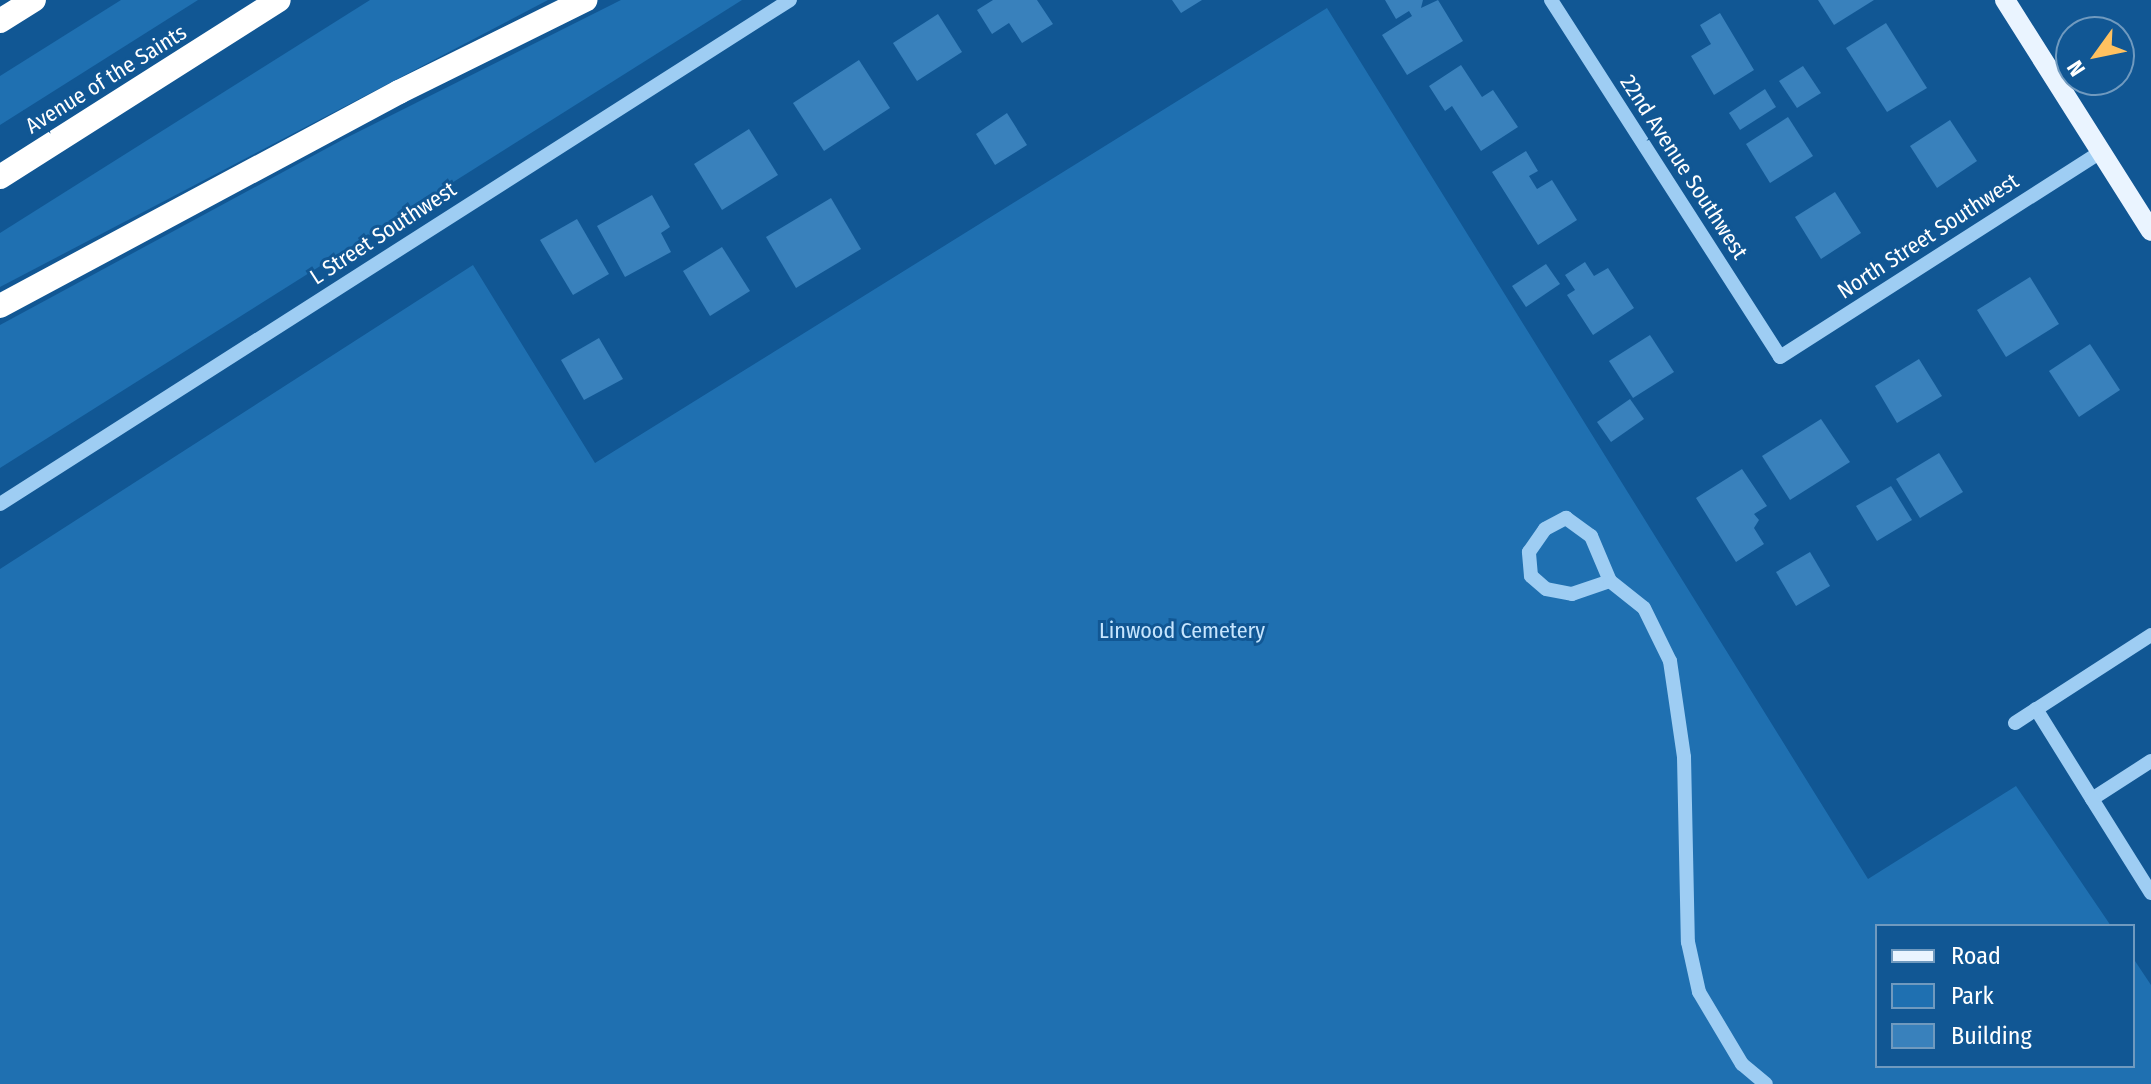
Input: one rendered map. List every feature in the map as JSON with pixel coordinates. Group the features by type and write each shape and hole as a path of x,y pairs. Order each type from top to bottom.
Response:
{"highway":[{"path":"0,21 34,0"},
{"name":"Avenue of the Saints","path":"0,177 279,0"},
{"path":"0,306 399,92 585,0"}],"main road":[{"path":"2005,0 2151,231"}],"street":[{"name":"L Street Southwest","path":"0,504 790,0"},
{"name":"22nd Avenue Southwest","path":"1551,0 1780,357"},
{"name":"North Street Southwest","path":"1780,357 2101,152"},
{"path":"1610,581 1572,594 1546,589 1531,576 1529,552 1545,529 1566,518 1591,536 1610,581 1644,608 1670,661 1684,757 1688,942 1699,992 1742,1064 1766,1084"},
{"path":"2015,723 2151,635"},
{"path":"2036,709 2151,893"},
{"path":"2092,799 2151,761"}],"green space":[{"path":"121,0 198,0 0,125 0,76"},
{"path":"370,0 548,0 0,287 0,233"},
{"path":"621,0 742,0 0,468 0,325 344,139"},
{"name":"Linwood Cemetery","path":"1327,8 1868,879 2016,786 2110,924 1875,924 1875,1068 2135,1068 2135,961 2151,985 2151,1084 0,1084 0,569 473,265 595,463"}],"building":[{"path":"993,0 1037,0 1053,24 1022,43 1009,23 992,34 977,10"},
{"path":"1172,0 1202,0 1181,13"},
{"path":"1385,0 1423,0 1421,8 1438,0 1463,41 1407,75 1382,35 1412,16 1409,11 1396,19"},
{"path":"1818,0 1874,0 1834,25"},
{"path":"1720,13 1754,70 1714,95 1691,56 1711,44 1700,25"},
{"path":"938,14 962,52 917,81 893,43"},
{"path":"1886,23 1927,88 1887,112 1846,48"},
{"path":"859,60 890,108 824,151 793,103"},
{"path":"1461,65 1482,97 1493,90 1518,127 1481,151 1452,106 1445,111 1429,86"},
{"path":"1803,66 1821,93 1797,108 1779,81"},
{"path":"1765,89 1776,107 1740,130 1729,113"},
{"path":"1007,113 1027,145 995,165 976,134"},
{"path":"1788,117 1813,156 1770,183 1746,144"},
{"path":"1950,120 1977,161 1937,188 1910,146"},
{"path":"749,129 778,175 722,210 694,164"},
{"path":"1526,151 1538,171 1529,176 1537,189 1552,180 1577,220 1538,245 1492,172"},
{"path":"1835,192 1861,233 1821,259 1795,217"},
{"path":"652,195 670,227 661,233 671,252 625,277 597,226"},
{"path":"831,198 861,249 796,288 766,237"},
{"path":"577,219 609,274 573,295 540,240"},
{"path":"722,247 750,291 710,316 683,271"},
{"path":"1585,262 1594,276 1608,268 1634,308 1593,335 1567,295 1575,290 1565,275"},
{"path":"1546,264 1560,284 1526,307 1512,286"},
{"path":"2030,277 2059,324 2006,357 1977,310"},
{"path":"1650,335 1674,372 1633,398 1609,361"},
{"path":"599,338 623,379 584,400 561,360"},
{"path":"2090,344 2120,390 2079,417 2049,371"},
{"path":"1919,359 1942,396 1897,423 1875,386"},
{"path":"1630,399 1644,419 1611,442 1597,422"},
{"path":"1821,419 1850,462 1790,500 1762,456"},
{"path":"1939,453 1963,492 1920,518 1896,479"},
{"path":"1742,469 1767,506 1754,514 1759,520 1754,528 1764,544 1736,562 1696,498"},
{"path":"1891,486 1912,520 1877,541 1856,506"},
{"path":"1810,552 1830,586 1796,606 1776,572"}]}
